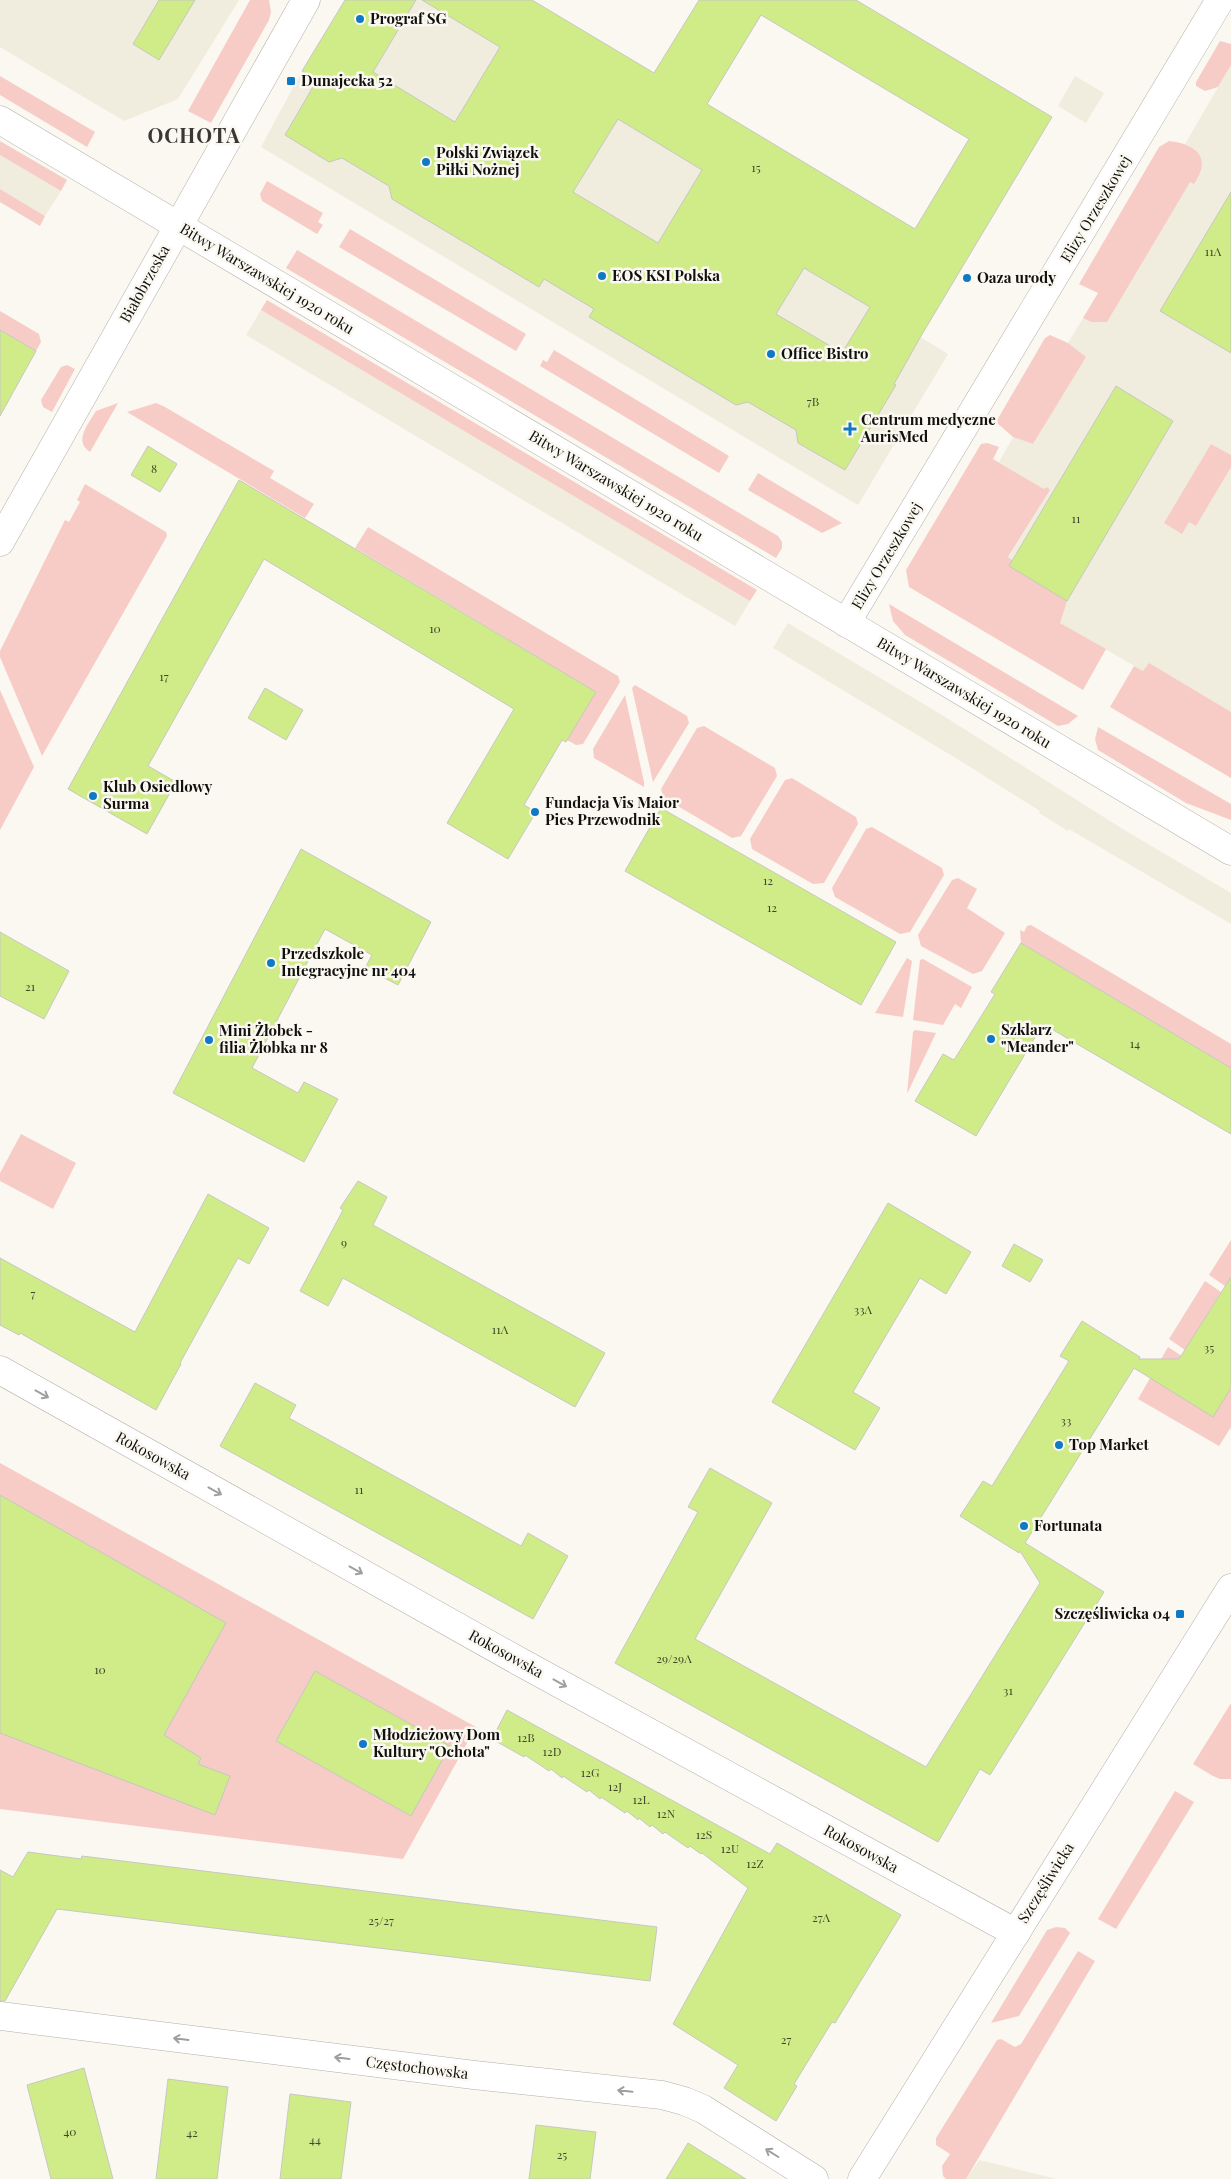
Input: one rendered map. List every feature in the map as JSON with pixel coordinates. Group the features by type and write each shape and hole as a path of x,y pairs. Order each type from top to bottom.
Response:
{"street":[{"name":"Białobrzeska","path":"0,542 306,0"},
{"name":"Elizy Orzeszkowej","path":"846,623 1220,0"},
{"name":"Bitwy Warszawskiej 1920 roku","path":"0,120 1231,852"},
{"name":"Rokosowska","path":"0,1370 522,1663 1016,1933"},
{"name":"Szczęśliwicka","path":"862,2179 1231,1588"},
{"name":"Częstochowska","path":"0,2016 662,2095 703,2109 814,2179"}],"shaded area":[{"path":"0,0 239,0 178,99 124,121 0,47"},
{"path":"250,0 269,0 271,12 269,20 211,123 188,111"},
{"path":"345,0 400,25 416,0 422,0 879,277 864,303 948,354 858,505 261,147 302,71"},
{"path":"1220,41 1231,44 1231,65 1218,87 1205,91 1196,86 1196,82"},
{"path":"1231,65 1231,731 1143,671 1060,623 1008,558 1050,490 1044,489 999,462 1013,437 1033,444 1085,357 1068,343 1083,318 1091,322 1196,150 1185,144"},
{"path":"0,76 95,132 87,147 0,95"},
{"path":"1075,76 1104,93 1086,123 1058,106"},
{"path":"0,141 67,180 61,191 0,155"},
{"path":"1169,141 1187,145 1199,154 1202,167 1199,175 1194,184 1190,182 1107,322 1091,322 1083,318 1098,293 1079,284 1159,147"},
{"path":"0,155 61,191 45,216 0,189"},
{"path":"267,181 323,213 318,222 323,225 317,234 262,201 260,194"},
{"path":"0,189 45,216 40,226 0,202"},
{"path":"350,229 526,334 516,351 339,247"},
{"path":"297,250 778,536 782,542 782,548 776,558 286,268"},
{"path":"267,300 757,590 750,601 261,310"},
{"path":"261,310 750,601 735,626 246,335"},
{"path":"0,311 39,334 41,342 36,351 0,330"},
{"path":"1050,335 1068,343 1086,357 1033,444 1013,437 996,422 1045,338"},
{"path":"554,350 729,456 719,473 540,366 543,360 547,362"},
{"path":"67,365 75,369 52,412 43,407 41,400 61,367"},
{"path":"118,403 90,452 83,443 84,432 87,426 96,411"},
{"path":"156,403 274,471 270,478 314,504 305,518 127,412"},
{"path":"987,443 999,447 993,459 1044,489 1047,487 1050,490 1008,557 1067,601 1060,623 1106,649 1083,690 909,587 906,570 981,444"},
{"path":"1211,444 1231,455 1231,467 1196,526 1189,522 1182,534 1164,523"},
{"path":"758,473 842,523 822,533 748,490"},
{"path":"85,484 166,532 167,536 42,756 0,657 0,651 65,520 69,522 80,502 77,500"},
{"path":"368,527 618,676 620,682 583,744 576,745 567,740 596,692 355,548"},
{"path":"889,604 1078,716 1068,724 1058,726 905,635 893,621"},
{"path":"788,623 942,715 1126,831 1231,893 1231,924 1069,829 1068,831 959,760 773,648"},
{"path":"1149,663 1231,712 1231,778 1110,707 1134,666 1143,671"},
{"path":"635,685 687,716 689,723 653,782 632,688"},
{"path":"0,690 34,767 0,830"},
{"path":"625,695 644,787 594,758 593,749"},
{"path":"704,726 775,768 777,776 741,836 732,838 664,798 661,789 697,728"},
{"path":"1098,727 1231,804 1231,820 1186,803 1098,750 1095,739"},
{"path":"792,778 856,817 858,824 824,883 813,884 752,849 750,839 785,780"},
{"path":"872,827 942,868 944,875 910,932 900,934 835,897 832,888 866,829"},
{"path":"958,878 977,889 967,908 1005,933 982,971 973,974 921,946 918,935 952,880"},
{"path":"1031,925 1231,1044 1231,1068 1021,943 1020,930 1024,932 1027,926"},
{"path":"907,958 912,961 903,1017 875,1013"},
{"path":"923,959 972,987 961,1008 955,1004 943,1025 913,1020 920,960"},
{"path":"915,1030 936,1033 907,1094 913,1032"},
{"path":"21,1134 76,1163 53,1209 0,1181 0,1173"},
{"path":"1231,1240 1231,1278 1225,1286 1209,1275"},
{"path":"1205,1281 1221,1292 1185,1350 1169,1339"},
{"path":"1168,1347 1231,1388 1231,1427 1219,1446 1138,1399"},
{"path":"0,1463 476,1727 403,1859 0,1809"},
{"path":"1231,1703 1231,1779 1220,1779 1193,1764"},
{"path":"1175,1791 1194,1802 1116,1929 1098,1919"},
{"path":"1056,1927 1065,1928 1070,1933 1019,2016 991,2023 1047,1930"},
{"path":"1078,1951 1095,1961 966,2179 946,2179 943,2176 942,2166 950,2154 936,2145 936,2138 997,2040 1001,2039 1015,2047 1021,2044"},
{"path":"979,2160 1057,2179 966,2179"}],"building":[{"path":"159,0 195,0 159,60 133,44"},
{"path":"345,0 416,0 373,72 455,122 500,47 422,0 532,0 654,73 699,0 856,0 1052,117 921,336 894,384 896,385 845,470 798,443 796,430 748,402 736,405 589,317 594,309 544,279 539,287 392,199 389,186 342,158 329,162 285,135 317,80 302,71","holes":["761,15 969,139 915,229 707,104","618,119 702,170 658,243 573,192","804,268 870,307 842,353 776,314"]},
{"path":"1231,192 1231,353 1160,311"},
{"path":"0,330 36,351 0,416"},
{"path":"1116,386 1173,421 1067,601 1009,566"},
{"path":"148,446 177,464 160,492 131,475"},
{"path":"239,480 596,692 566,742 562,740 524,805 536,812 508,859 447,823 514,709 264,559 148,766 176,782 147,834 68,789"},
{"path":"265,688 303,710 286,740 248,718"},
{"path":"661,808 896,942 861,1005 625,871"},
{"path":"301,849 431,922 398,985 365,968 372,955 325,929 252,1068 298,1093 304,1082 338,1099 304,1162 173,1093"},
{"path":"0,932 69,971 44,1019 0,996"},
{"path":"1021,943 1231,1068 1231,1134 1043,1024 976,1136 915,1101 943,1054 954,1060 995,994 991,992"},
{"path":"358,1181 387,1197 373,1225 605,1353 575,1407 343,1278 328,1306 300,1291 343,1210 340,1208"},
{"path":"208,1194 269,1228 249,1264 238,1258 156,1410 20,1333 19,1335 0,1325 0,1258 135,1332"},
{"path":"888,1203 971,1252 946,1294 920,1278 881,1344 853,1392 880,1408 855,1450 772,1402"},
{"path":"1014,1244 1043,1260 1030,1282 1002,1266"},
{"path":"1231,1277 1231,1388 1213,1417 1134,1368 1025,1543 1104,1592 990,1775 980,1769 938,1842 615,1663 698,1512 688,1507 710,1468 772,1503 695,1639 926,1767 1040,1583 1020,1551 1019,1553 960,1516 983,1481 992,1486 1069,1361 1060,1356 1082,1321 1140,1357 1139,1359 1179,1359"},
{"path":"255,1383 296,1405 289,1418 521,1546 528,1533 568,1556 533,1619 220,1446"},
{"path":"0,1495 226,1623 164,1735 201,1758 198,1764 230,1776 215,1815 0,1733"},
{"name":"Młodzieżowy Dom Kultury \"Ochota\"","path":"315,1671 450,1746 411,1816 276,1741"},
{"path":"507,1710 770,1854 777,1843 901,1915 835,2023 832,2022 794,2084 797,2086 776,2121 724,2088 738,2065 673,2024 748,1888 690,1846 688,1848 665,1832 663,1834 652,1825 650,1827 639,1818 638,1820 627,1811 625,1813 601,1797 600,1799 589,1790 587,1792 563,1776 562,1778 551,1769 549,1771 525,1755 524,1757 492,1739"},
{"path":"28,1852 81,1859 82,1856 657,1927 650,1981 57,1909 5,2001 0,2001 0,1870 13,1877"},
{"path":"84,2068 113,2179 51,2179 27,2085"},
{"path":"168,2079 228,2087 217,2179 156,2179"},
{"path":"290,2094 351,2102 341,2179 280,2179"},
{"path":"536,2125 596,2132 590,2179 529,2179"},
{"path":"688,2143 746,2179 666,2179"}],"place":[{"name":"Prograf SG","path":"360,19"},
{"name":"Dunajecka 52","path":"291,81"},
{"name":"Polski Związek Piłki Nożnej","path":"426,162"},
{"name":"EOS KSI Polska","path":"602,276"},
{"name":"Oaza urody","path":"967,278"},
{"name":"Office Bistro","path":"771,354"},
{"name":"Centrum medyczne AurisMed","path":"850,429"},
{"name":"Klub Osiedlowy Surma","path":"93,796"},
{"name":"Fundacja Vis Maior Pies Przewodnik","path":"535,812"},
{"name":"Przedszkole Integracyjne nr 404","path":"271,963"},
{"name":"Szklarz \"Meander\"","path":"991,1039"},
{"name":"Mini Żłobek - filia Żłobka nr 8","path":"209,1040"},
{"name":"Top Market","path":"1059,1445"},
{"name":"Fortunata","path":"1024,1526"},
{"name":"Szczęśliwicka 04","path":"1180,1614"},
{"name":"Młodzieżowy Dom Kultury \"Ochota\"","path":"363,1744"}],"district":[{"name":"OCHOTA","path":"194,136"}]}
